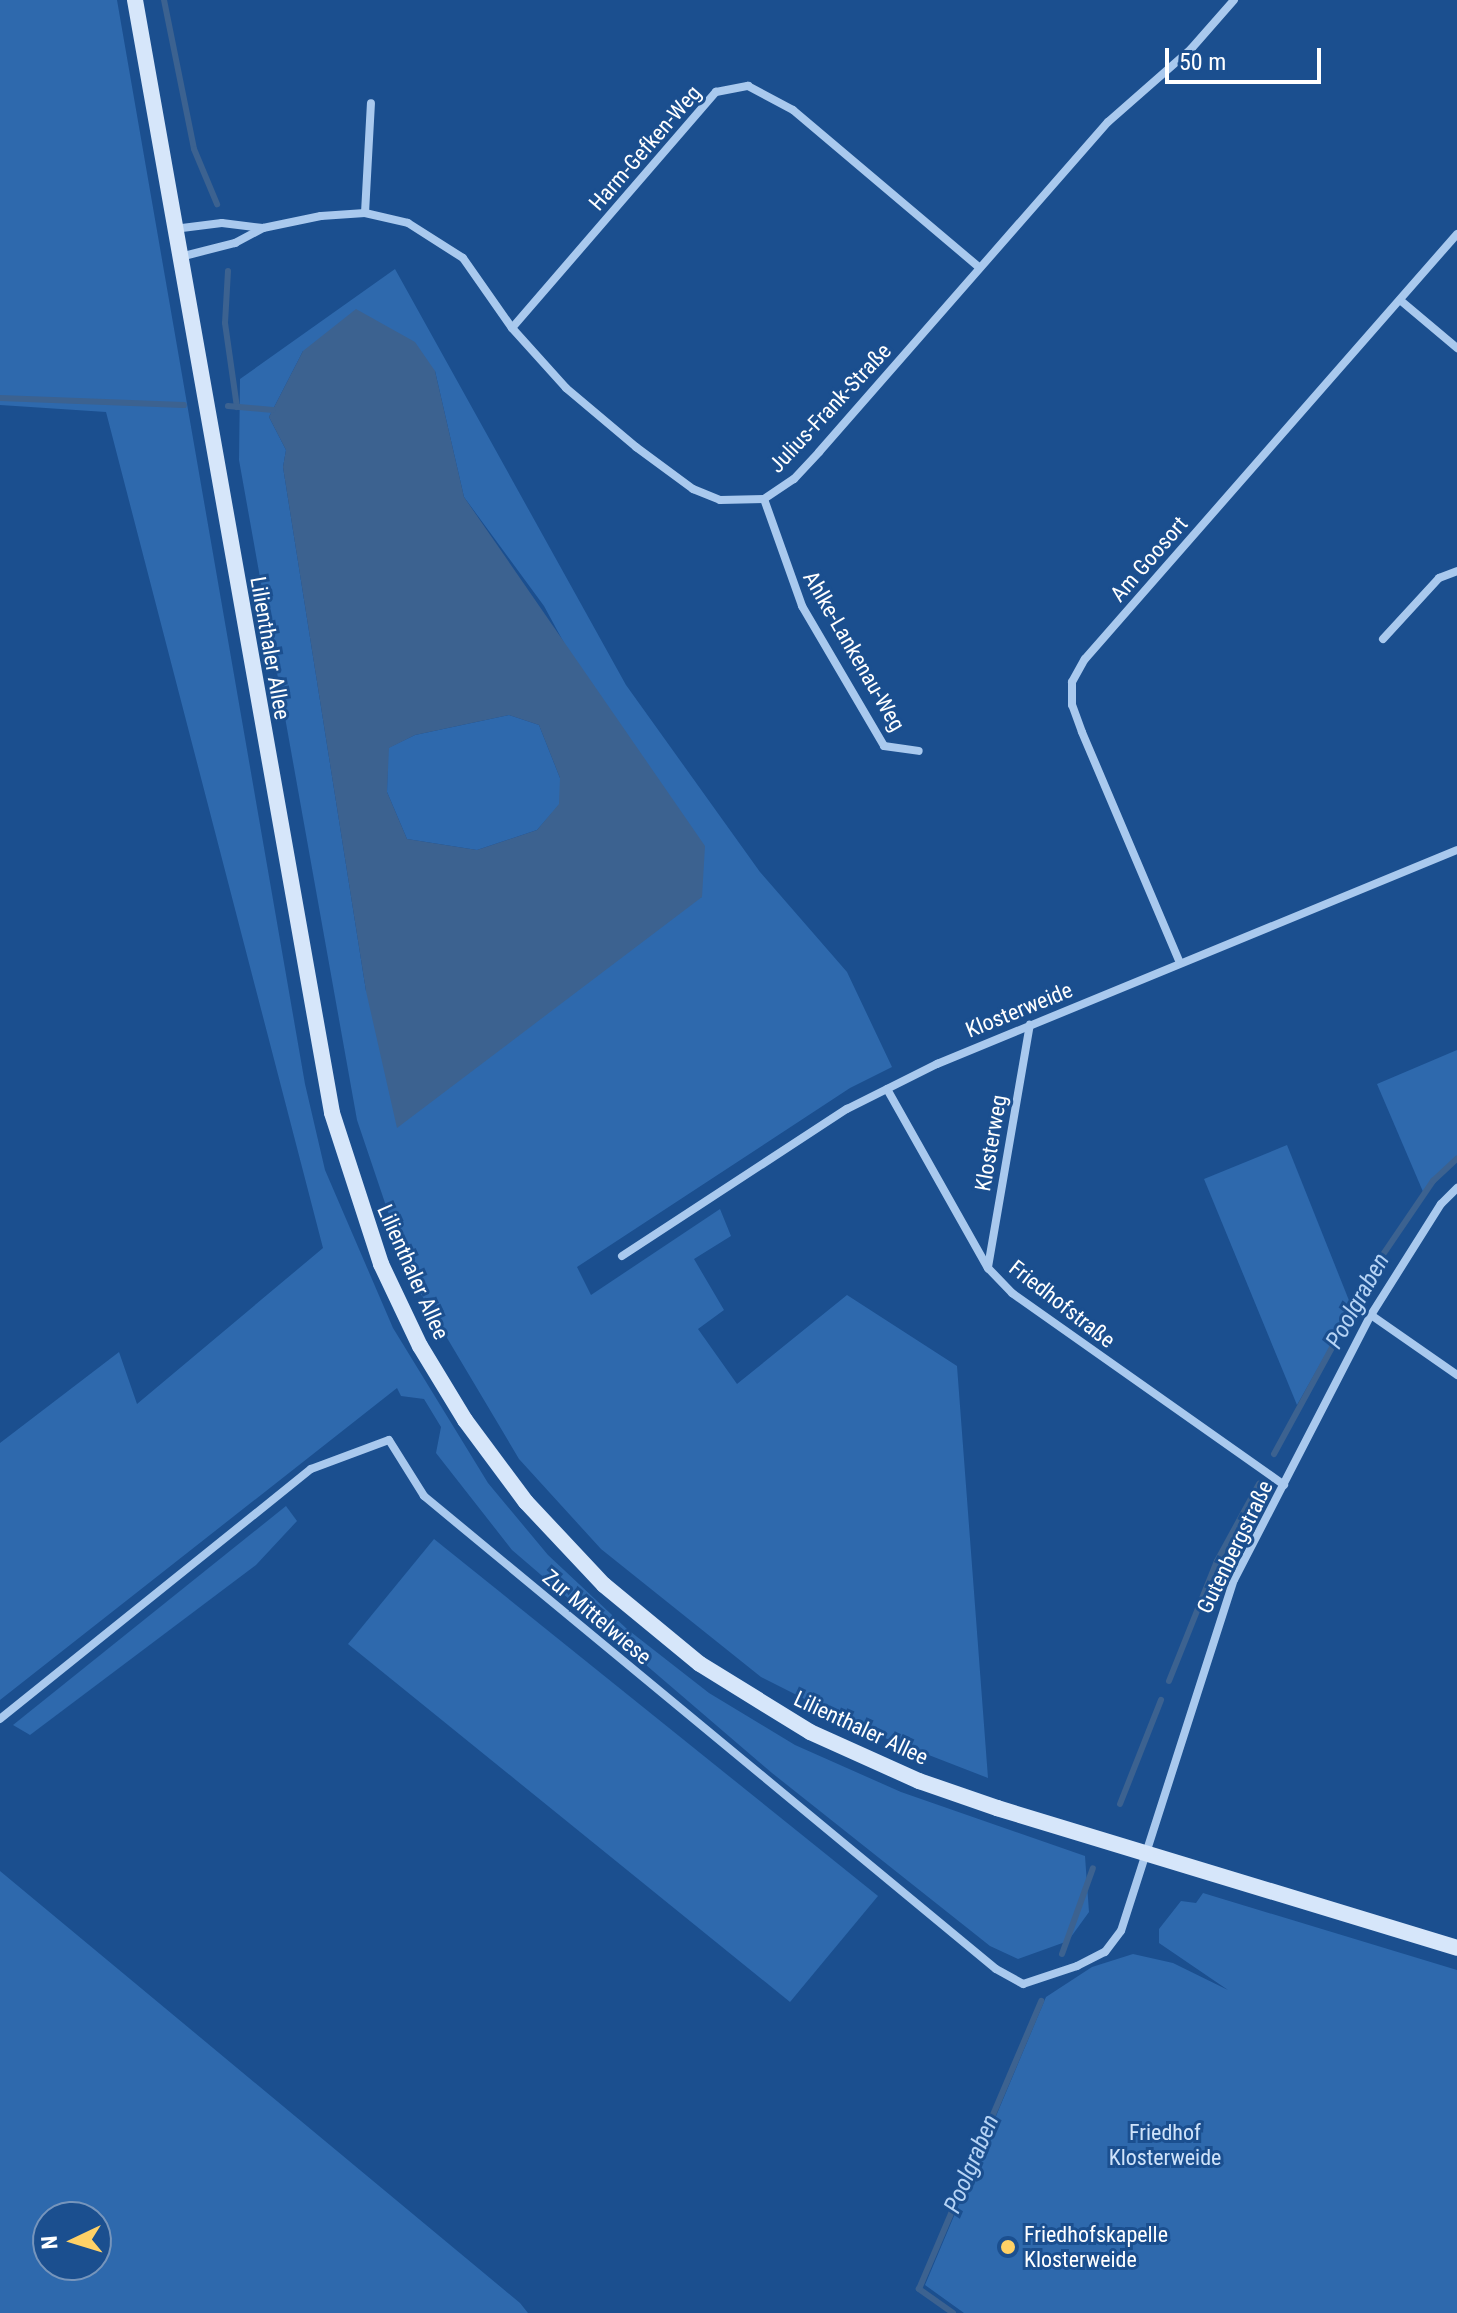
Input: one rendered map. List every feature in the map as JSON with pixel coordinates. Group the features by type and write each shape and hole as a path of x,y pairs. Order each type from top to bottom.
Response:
{"main road":[{"name":"Lilienthaler Allee","path":"135,0 329,1099 376,1251 438,1378 500,1469 551,1532 643,1620 711,1672 810,1732 887,1767 1020,1815 1457,1948"}],"street":[{"name":"Julius-Frank-Straße","path":"174,229 222,223 263,228 365,213 408,223 455,250 512,328 566,388 693,489 720,500 764,499 794,479 1108,122 1191,49 1234,0"},
{"name":"Harm-Gefken-Weg","path":"512,328 716,92 748,86 793,110 979,267"},
{"path":"365,213 371,103"},
{"name":"Julius-Frank-Straße","path":"180,257 225,246 263,228"},
{"name":"Am Goosort","path":"1180,963 1082,732 1072,705 1072,682 1085,659 1457,234"},
{"path":"1400,300 1457,348"},
{"name":"Ahlke-Lankenau-Weg","path":"764,499 782,561 802,606 884,746 919,751"},
{"path":"1383,639 1439,578 1457,571"},
{"name":"Klosterweide","path":"622,1256 887,1089 1030,1025 1457,850"},
{"name":"Klosterweg","path":"988,1268 1030,1025"},
{"name":"Friedhofstraße","path":"887,1089 988,1268 1033,1310 1284,1485"},
{"name":"Gutenbergstraße","path":"1144,1852 1218,1621 1371,1315 1441,1204 1457,1188"},
{"path":"1371,1315 1457,1375"},
{"name":"Zur Mittelwiese","path":"0,1719 311,1469 389,1440 424,1496 894,1888 1023,1984 1094,1959 1115,1941 1144,1852"}],"green space":[{"path":"0,0 117,0 305,1084 325,1170 393,1328 488,1483 548,1555 627,1629 709,1693 795,1745 901,1792 1085,1856 1089,1912 1068,1941 1018,1959 990,1946 772,1773 512,1550 436,1453 441,1427 424,1399 401,1396 397,1388 0,1700 0,1443 119,1352 137,1404 323,1248 106,412 0,405"},
{"path":"395,269 626,685 760,872 847,972 892,1067 850,1088 577,1267 591,1295 720,1209 731,1236 694,1259 724,1310 698,1329 737,1384 847,1295 957,1366 988,1778 872,1733 761,1677 601,1549 519,1459 409,1274 357,1120 239,460 240,379","holes":["303,351 435,371 464,497 544,606 702,897 366,991 283,467 286,450 269,417"]},
{"path":"509,715 539,725 560,778 560,804 537,830 477,850 407,839 387,792 388,748 415,735"},
{"path":"1457,1050 1457,1159 1424,1194 1377,1084"},
{"path":"1287,1145 1352,1308 1297,1405 1204,1179"},
{"path":"286,1506 297,1521 256,1565 30,1735 13,1725"},
{"path":"434,1539 878,1896 790,2002 348,1644"},
{"path":"0,1871 520,2303 528,2313 0,2313"},
{"name":"Friedhof Klosterweide","path":"1203,1893 1457,1970 1457,2313 964,2313 925,2285 1046,1997 1092,1967 1133,1954 1173,1963 1228,1990 1159,1943 1159,1929 1181,1901 1196,1903"}],"shaded area":[{"path":"356,309 415,342 435,371 464,497 705,846 702,897 397,1128 366,991 283,467 286,450 269,417 303,351","holes":["509,715 539,725 560,778 559,804 537,830 477,850 407,839 387,792 389,748 415,735"]}],"waterway":[{"path":"164,0 194,149 217,204"},
{"path":"228,271 225,323 237,407"},
{"path":"0,398 184,405"},
{"path":"228,406 273,410"},
{"name":"Poolgraben","path":"1274,1454 1382,1256 1433,1181 1457,1159"},
{"name":"Poolgraben","path":"1169,1681 1217,1561 1259,1484"},
{"name":"Poolgraben","path":"1120,1804 1161,1700"},
{"name":"Poolgraben","path":"1062,1954 1093,1868"},
{"name":"Poolgraben","path":"953,2313 919,2289 1041,2001"}],"place":[{"name":"Friedhofskapelle Klosterweide","path":"1008,2247"}]}
